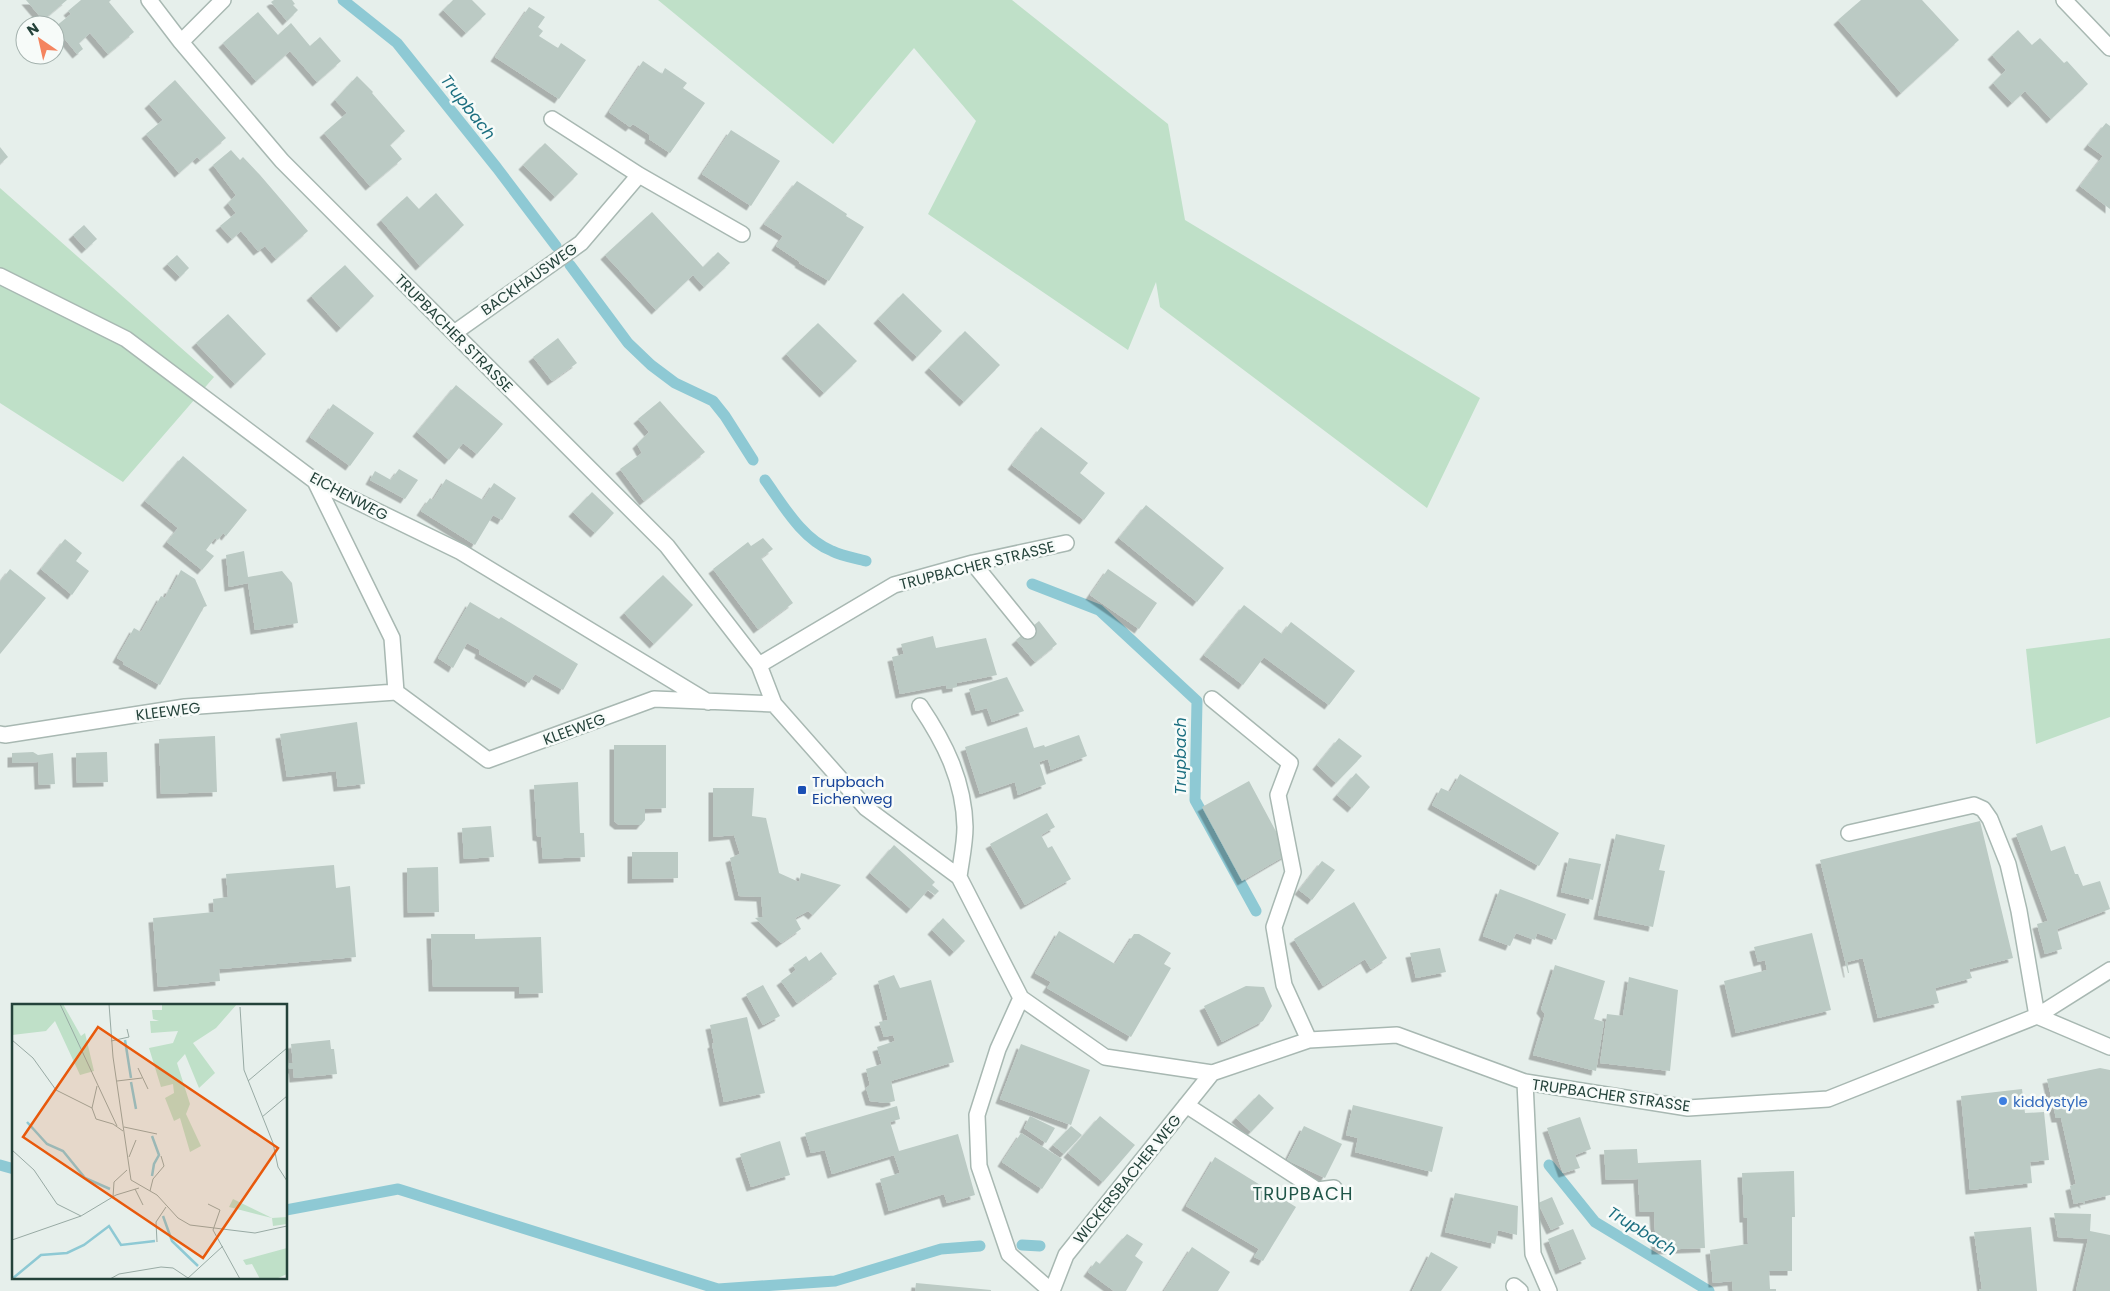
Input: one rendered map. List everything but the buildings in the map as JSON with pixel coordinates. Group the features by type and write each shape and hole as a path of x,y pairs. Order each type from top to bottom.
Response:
{"street":[{"name":"TRUPBACHER STRASSE","path":"149,0 181,42 282,161 667,546 759,665 774,704 866,808 960,877 1021,998 1105,1057 1212,1073 1309,1040 1397,1035 1525,1082 1688,1108 1828,1099 2037,1016 2110,970"},
{"path":"181,42 223,0"},
{"path":"2064,0 2110,48"},
{"path":"552,119 639,174 742,234"},
{"name":"BACKHAUSWEG","path":"454,333 581,243 639,174"},
{"name":"EICHENWEG","path":"0,276 126,339 315,480 461,552 708,702"},
{"path":"315,480 392,638 396,692"},
{"name":"TRUPBACHER STRASSE","path":"759,665 894,585 973,563 1066,543"},
{"path":"973,563 1028,630"},
{"name":"KLEEWEG","path":"0,734 5,735 185,707 396,692 488,760 654,699 774,704"},
{"path":"1212,698 1290,763 1278,795 1293,872 1274,927 1284,985 1309,1040"},
{"path":"920,706 939,734 957,774 965,827 960,877"},
{"path":"1849,833 1974,805 1983,809 1990,819 2008,864 2019,911 2037,1016 2110,1047"},
{"path":"1021,998 998,1049 977,1115 979,1166 1009,1254 1052,1291"},
{"name":"WICKERSBACHER WEG","path":"1052,1291 1066,1255 1212,1073"},
{"path":"1525,1082 1533,1254 1549,1291"},
{"path":"1186,1105 1317,1190 1334,1188"}],"green space":[{"path":"658,0 1012,0 1168,124 1185,220 1480,398 1427,508 1160,307 1156,282 1128,350 928,214 976,121 914,48 833,144"},
{"path":"0,188 214,377 123,482 0,403"},
{"path":"2110,638 2110,717 2036,744 2026,649"}],"waterway":[{"name":"Trupbach","path":"343,0 397,43 497,168 556,246"},
{"name":"Trupbach","path":"570,265 628,343 651,365 675,383 713,401 725,416 753,460"},
{"name":"Trupbach","path":"765,480 786,510 811,538 821,546 836,553 866,561"},
{"name":"Trupbach","path":"1032,584 1099,610 1197,701 1195,800 1256,911"},
{"path":"0,1165 12,1168"},
{"name":"Trupbach","path":"1549,1165 1595,1222 1709,1291"},
{"path":"288,1210 398,1189 718,1289 835,1281 941,1249 980,1246"},
{"path":"1022,1245 1040,1246"}],"place":[{"name":"Trupbach Eichenweg","path":"802,790"},
{"name":"kiddystyle","path":"2003,1101"}],"district":[{"name":"TRUPBACH","path":"1303,1193"}]}
